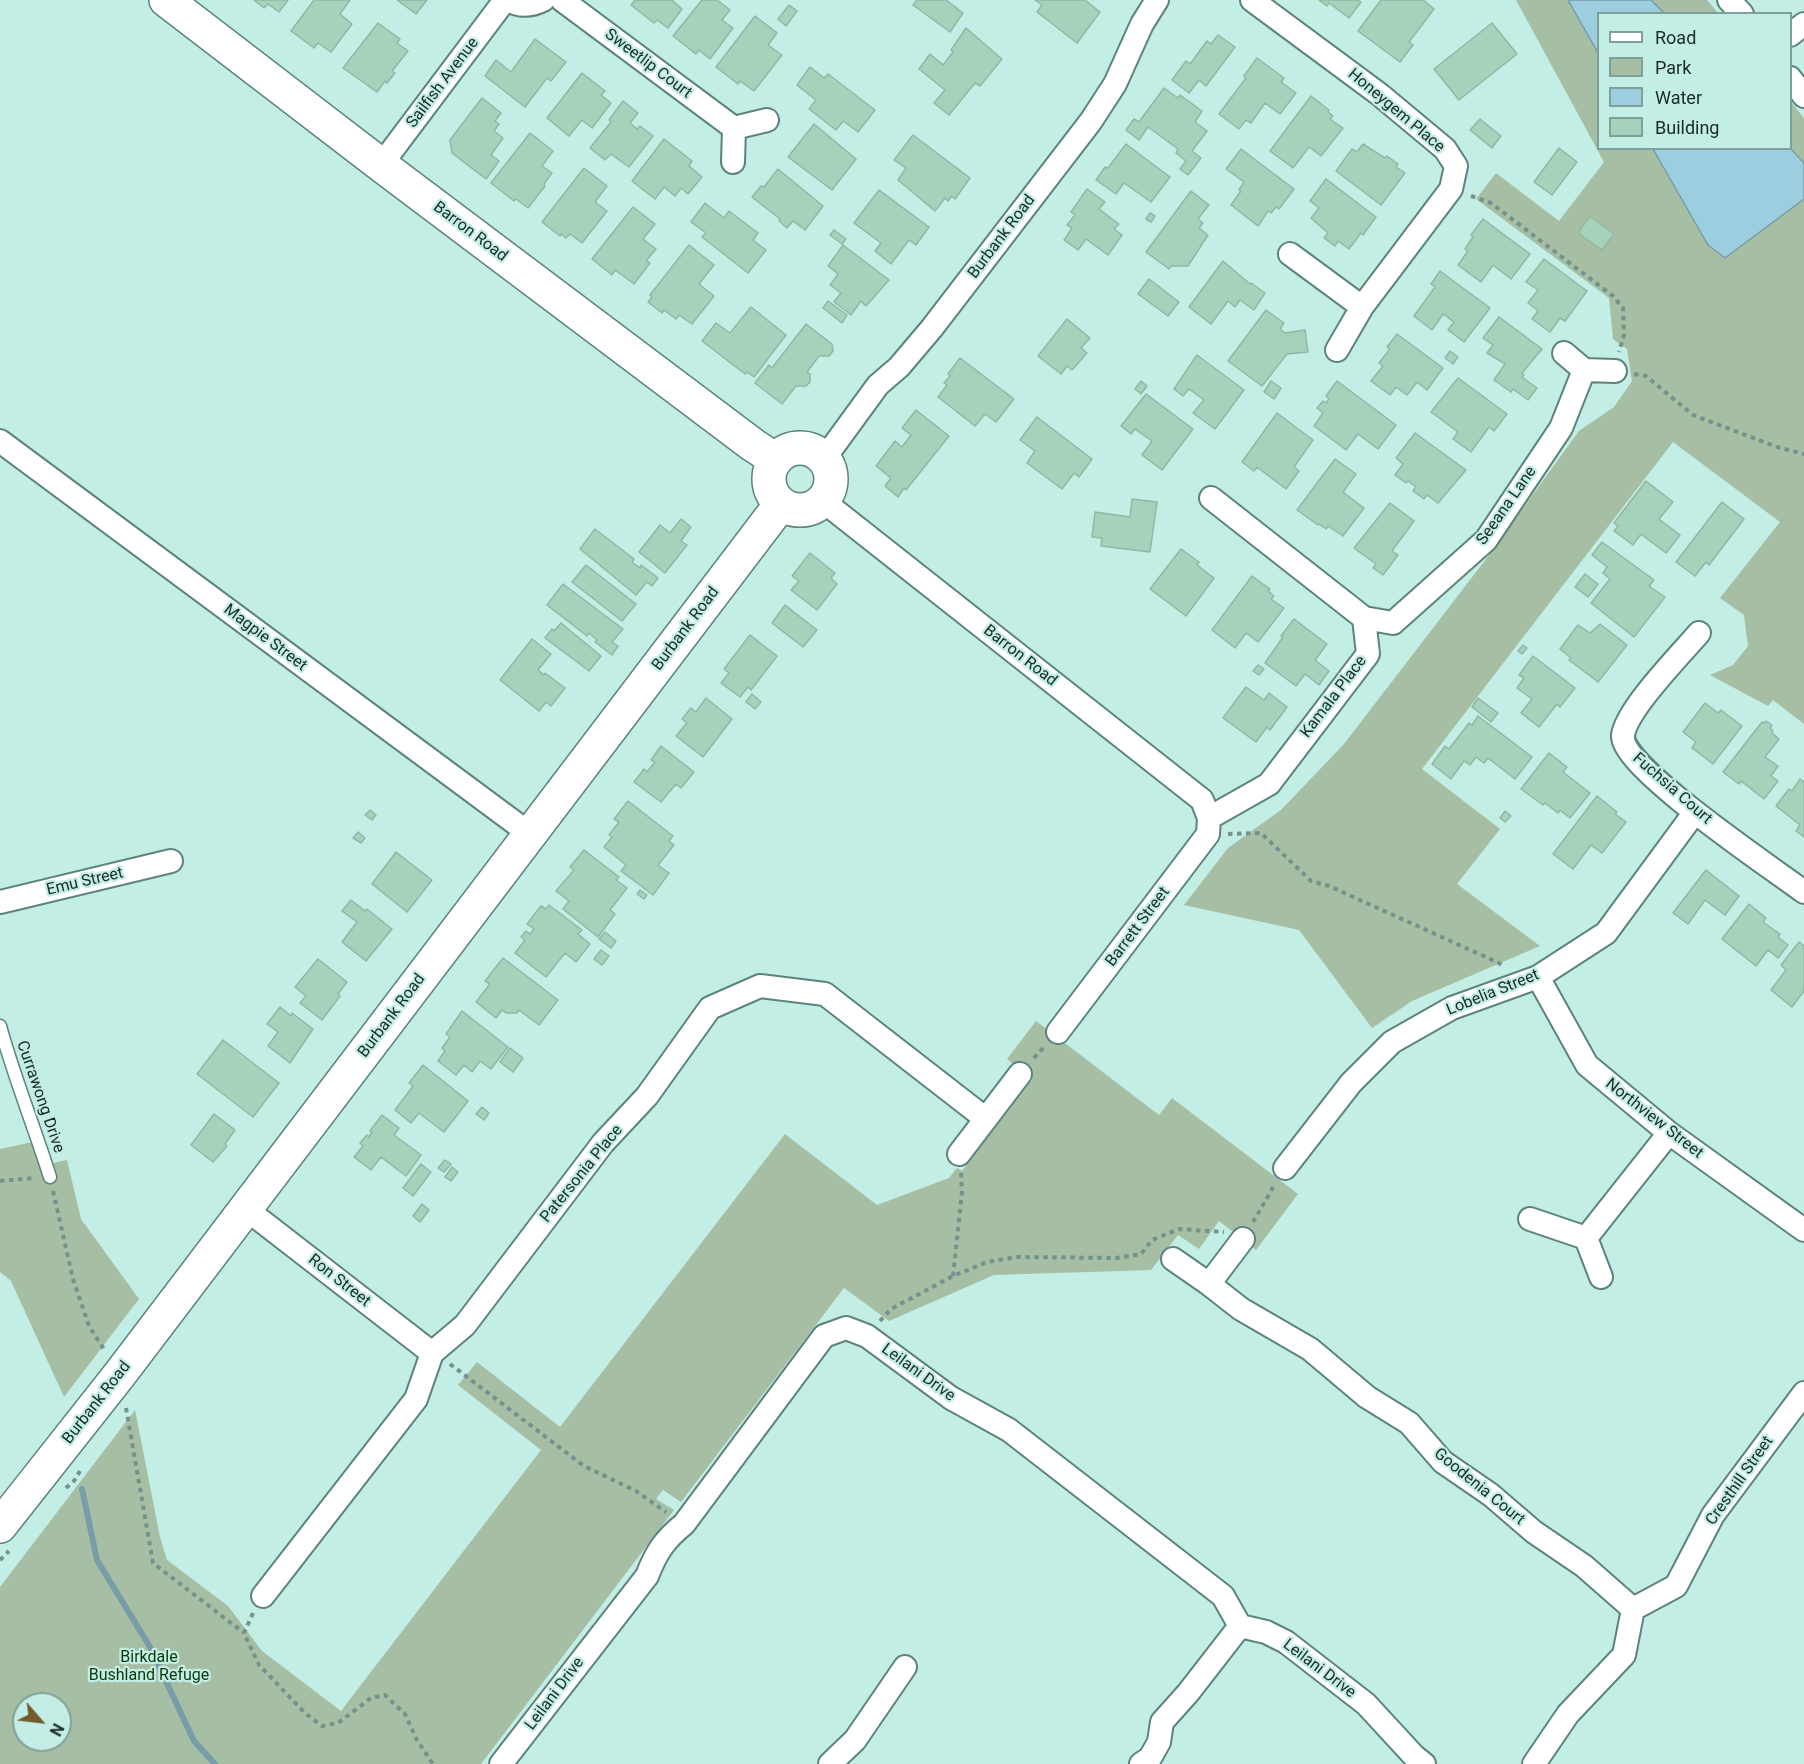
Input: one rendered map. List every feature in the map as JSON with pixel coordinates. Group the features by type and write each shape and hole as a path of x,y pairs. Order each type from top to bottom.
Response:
{"street":[{"name":"Barron Road","path":"166,0 381,165 776,460"},
{"name":"Sailfish Avenue","path":"381,165 507,0"},
{"path":"507,0 525,6 543,0"},
{"name":"Sweetlip Court","path":"562,0 734,128"},
{"name":"Burbank Road","path":"824,459 878,385 898,367 932,328 1091,121 1115,84 1142,24 1157,0"},
{"name":"Honeygem Place","path":"1252,0 1379,94 1445,149 1456,166 1451,189"},
{"path":"1729,0 1740,12"},
{"path":"1792,34 1804,24"},
{"path":"1792,79 1804,96"},
{"path":"733,162 734,128 767,120"},
{"path":"1337,350 1362,308 1451,189"},
{"path":"1290,254 1362,308"},
{"path":"1564,353 1584,370 1615,370"},
{"name":"Seeana Lane","path":"1364,618 1393,623 1486,540 1561,428 1584,370"},
{"name":"Magpie Street","path":"0,441 530,834"},
{"path":"800,448 809,449 824,459 831,475 831,484 823,501 807,510 798,511 781,504 774,497 770,488 771,468 776,460 782,453 800,448"},
{"path":"1211,498 1364,618"},
{"name":"Barron Road","path":"823,501 1202,800 1209,826"},
{"name":"Burbank Road","path":"0,1526 123,1389 246,1209 781,504"},
{"name":"Kamala Place","path":"1209,826 1269,784 1368,654 1364,618"},
{"name":"Fuchsia Court","path":"1699,633 1632,712 1623,737 1626,747 1646,770 1695,812 1804,892"},
{"name":"Lobelia Street","path":"1285,1168 1351,1083 1392,1042 1452,1008 1529,979 1606,933 1695,812"},
{"name":"Barrett Street","path":"1058,1032 1209,826"},
{"name":"Emu Street","path":"0,902 171,861"},
{"name":"Northview Street","path":"1529,979 1587,1065 1669,1133 1804,1230"},
{"name":"Patersonia Place","path":"263,1596 416,1399 432,1353 465,1324 603,1143 647,1096 710,1008 760,986 825,994 986,1119"},
{"path":"959,1154 1020,1074"},
{"path":"1586,1238 1669,1133"},
{"name":"Ron Street","path":"246,1209 432,1353"},
{"path":"1530,1219 1586,1238"},
{"path":"1586,1238 1601,1277"},
{"path":"1209,1284 1243,1239"},
{"name":"Goodenia Court","path":"1173,1259 1241,1309 1310,1349 1367,1397 1409,1423 1443,1462 1491,1495 1534,1532 1584,1566 1633,1609"},
{"name":"Leilani Drive","path":"501,1764 647,1576 654,1557 667,1537 684,1524 824,1336 846,1328 867,1336 951,1398 1009,1430 1223,1596 1240,1626 1266,1632 1286,1642 1366,1704 1424,1764"},
{"name":"Cresthill Street","path":"1633,1609 1676,1586 1713,1515 1804,1393"},
{"path":"1534,1764 1568,1714 1624,1655 1633,1609"},
{"path":"1141,1764 1150,1758 1159,1742 1162,1722 1188,1693 1240,1626"},
{"path":"830,1764 855,1740 904,1667"}],"lane":[{"name":"Currawong Drive","path":"0,1026 13,1072 33,1122 50,1177"}],"path":[{"path":"1451,189 1491,203 1613,296 1623,308 1624,335 1615,370 1646,376 1693,415 1777,447 1804,454"},
{"path":"1209,826 1261,833 1311,881 1329,886 1500,963 1529,979"},
{"path":"1020,1074 1058,1032"},
{"path":"953,1276 962,1192 959,1154"},
{"path":"867,1336 891,1309 953,1276 987,1262 1016,1257 1116,1258 1141,1254 1152,1240 1179,1229 1226,1232 1243,1239 1285,1168"},
{"path":"0,1181 50,1177 73,1279 89,1326 123,1389 153,1563 244,1633 259,1665 306,1714 322,1726 338,1722 370,1698 385,1695 405,1714 417,1740 433,1764"},
{"path":"432,1353 469,1377 584,1466 636,1491 684,1524"},
{"path":"244,1633 263,1596"}],"green space":[{"path":"1516,0 1707,0 1717,12 1597,12 1597,149"},
{"path":"1792,103 1804,118 1804,724 1773,700 1768,706 1710,675 1733,665 1748,646 1744,615 1720,598 1780,522 1673,442 1422,769 1500,829 1457,884 1540,946 1412,1001 1372,1028 1299,930 1184,905 1228,848 1281,810 1344,744 1483,563 1579,431 1614,407 1632,381 1627,349 1613,339 1609,298 1476,199 1496,173 1559,221 1604,162 1597,150 1792,150"},
{"name":"Birkdale Bushland Refuge","path":"1036,1021 1159,1115 1172,1098 1298,1194 1256,1250 1219,1221 1199,1249 1178,1235 1151,1270 994,1275 889,1321 844,1288 681,1502 663,1490 656,1499 674,1510 481,1764 0,1764 0,1587 135,1410 160,1537 167,1560 228,1606 262,1651 341,1711 541,1450 458,1385 477,1362 560,1427 785,1134 877,1205 949,1178 957,1168 962,1171 1032,1080 1007,1059"},
{"path":"33,1142 40,1166 67,1160 81,1219 139,1299 64,1397 11,1281 0,1272 0,1149"}],"water":[{"path":"1568,0 1651,0 1663,12 1597,12 1597,51"},
{"path":"1654,150 1792,150 1804,163 1804,199 1725,258 1708,245"}],"building":[{"path":"254,0 288,0 279,12 268,4 264,8"},
{"path":"314,0 350,0 340,14 352,24 331,52 318,43 314,48 291,31"},
{"path":"397,0 427,0 416,14"},
{"path":"635,0 672,0 682,9 668,28 657,20 654,23 631,5"},
{"path":"702,0 717,0 730,10 722,20 733,28 710,59 699,50 696,54 673,36"},
{"path":"917,0 946,0 963,13 950,32 913,5"},
{"path":"1035,0 1085,0 1100,12 1077,43 1037,12 1042,5"},
{"path":"1319,0 1358,0 1361,2 1349,18 1329,3 1327,6"},
{"path":"1381,0 1423,0 1434,9 1409,42 1413,45 1400,62 1358,31"},
{"path":"789,5 797,11 786,26 778,19"},
{"path":"755,16 777,33 768,45 782,55 754,91 740,81 738,84 716,67"},
{"path":"378,23 400,39 397,43 408,51 392,71 395,73 377,92 343,68"},
{"path":"1492,23 1517,54 1459,100 1434,69"},
{"path":"966,28 1002,59 980,86 975,83 949,115 934,103 945,90 919,69 930,54 943,65"},
{"path":"1218,35 1235,47 1206,86 1199,80 1189,93 1172,80 1186,61 1190,64 1207,41 1211,44"},
{"path":"535,39 566,62 551,81 547,78 525,107 485,76 496,60 511,72"},
{"path":"1257,58 1284,78 1281,82 1296,93 1280,114 1265,103 1251,123 1246,120 1239,129 1219,114 1246,78 1244,76"},
{"path":"810,67 824,78 828,74 875,110 858,132 843,121 836,130 809,109 816,100 797,85"},
{"path":"582,73 605,91 601,95 611,103 592,128 582,120 569,136 547,118"},
{"path":"1164,88 1178,98 1180,95 1202,111 1195,122 1207,131 1192,151 1201,158 1188,175 1180,169 1186,161 1176,153 1178,149 1148,127 1139,140 1126,130 1134,119 1139,122"},
{"path":"1311,96 1329,110 1328,112 1333,116 1330,119 1343,128 1321,156 1309,147 1293,168 1270,151"},
{"path":"482,98 501,113 495,121 499,124 494,131 503,138 491,155 499,161 486,179 452,153 450,140"},
{"path":"623,101 638,113 630,123 637,129 640,126 653,136 629,167 611,154 605,160 590,148 611,122 609,120"},
{"path":"1480,119 1501,136 1492,148 1470,130"},
{"path":"814,124 856,159 832,190 788,157"},
{"path":"530,133 553,151 542,166 552,173 528,208 516,199 514,201 491,183"},
{"path":"913,135 970,178 955,199 952,196 948,201 945,198 935,211 898,180 906,168 894,160"},
{"path":"664,139 692,161 689,166 702,177 688,194 681,188 675,196 664,187 655,199 632,181"},
{"path":"1126,144 1170,177 1151,202 1124,183 1116,194 1096,180"},
{"path":"1363,144 1385,158 1387,156 1398,164 1396,167 1405,173 1381,205 1336,171 1352,149 1357,152"},
{"path":"1559,148 1577,162 1552,195 1534,182"},
{"path":"1241,149 1294,189 1279,209 1276,207 1271,213 1268,211 1258,226 1231,205 1241,191 1239,190 1244,182 1226,169"},
{"path":"584,168 607,186 595,202 607,211 582,243 570,234 566,238 561,234 560,236 542,222"},
{"path":"778,169 823,206 805,230 793,221 787,228 779,221 780,219 752,197 761,186 764,187"},
{"path":"1326,179 1376,217 1349,249 1338,241 1335,246 1324,238 1328,233 1311,218 1319,208 1310,201"},
{"path":"1087,189 1105,202 1099,209 1119,224 1114,229 1122,235 1108,255 1086,239 1078,250 1064,240 1072,228 1067,225 1075,215 1071,212"},
{"path":"879,190 929,227 916,245 909,240 891,264 875,251 881,243 854,223"},
{"path":"1191,191 1209,205 1198,219 1203,223 1199,228 1208,235 1188,266 1171,266 1169,269 1146,252"},
{"path":"705,203 724,218 729,211 758,233 753,240 766,250 748,273 702,237 706,233 691,222"},
{"path":"633,207 655,224 643,239 656,249 646,261 650,263 634,284 615,270 612,275 592,259"},
{"path":"1150,213 1155,216 1151,222 1146,219"},
{"path":"1590,216 1614,234 1602,250 1578,233"},
{"path":"1483,219 1530,254 1511,279 1493,265 1481,282 1458,265 1468,251 1465,249 1473,237 1471,235"},
{"path":"834,230 846,239 842,244 830,235"},
{"path":"689,245 714,265 699,284 714,296 692,324 679,315 676,319 664,310 662,313 648,302 652,297 650,295"},
{"path":"843,245 889,280 866,306 861,301 851,315 834,302 841,293 830,285 838,274 828,266"},
{"path":"1544,259 1587,291 1565,321 1560,318 1550,332 1532,319 1538,311 1528,303 1538,290 1526,282"},
{"path":"1223,261 1250,284 1265,293 1254,310 1240,300 1235,307 1228,301 1211,324 1189,307"},
{"path":"1440,271 1490,308 1464,342 1448,330 1454,322 1443,314 1432,330 1414,316 1435,287 1431,284"},
{"path":"1149,279 1179,302 1168,316 1138,294"},
{"path":"828,301 847,315 842,323 823,308"},
{"path":"751,307 786,335 754,377 747,372 745,374 702,341 716,323 730,333"},
{"path":"1266,310 1284,323 1280,329 1285,333 1305,330 1308,352 1287,354 1262,386 1228,361"},
{"path":"1499,317 1542,349 1522,373 1524,375 1522,377 1537,388 1528,400 1513,389 1511,392 1494,380 1505,364 1487,353 1493,345 1483,338"},
{"path":"1067,319 1090,338 1081,348 1087,353 1072,370 1067,366 1061,374 1038,356"},
{"path":"806,324 832,344 833,351 829,356 819,356 807,372 810,374 810,382 806,386 796,386 782,404 755,383 769,365 772,368"},
{"path":"1397,334 1443,368 1427,390 1417,382 1407,395 1396,387 1390,395 1371,381 1383,366 1379,363 1390,349 1387,347"},
{"path":"1450,351 1458,357 1453,364 1445,358"},
{"path":"1197,355 1244,390 1215,429 1193,413 1204,400 1189,389 1183,396 1174,389"},
{"path":"960,358 1014,399 996,422 985,414 975,426 938,397 947,385 944,383 950,376 948,374"},
{"path":"1458,378 1507,414 1494,431 1489,427 1471,452 1453,439 1458,432 1431,412"},
{"path":"1141,381 1147,386 1141,394 1135,389"},
{"path":"1271,381 1281,388 1274,399 1264,392"},
{"path":"1337,381 1396,425 1378,449 1358,434 1346,450 1314,426 1323,413 1317,408 1323,401 1326,403 1329,399 1326,396"},
{"path":"1146,394 1193,429 1162,470 1142,455 1152,441 1135,429 1131,434 1121,426"},
{"path":"916,410 949,436 898,497 885,486 891,478 876,466 895,441 902,447 911,435 902,428"},
{"path":"1277,413 1313,440 1294,467 1299,471 1286,489 1257,467 1254,471 1242,462"},
{"path":"1037,417 1092,459 1079,477 1074,473 1062,489 1027,463 1035,451 1020,440"},
{"path":"1415,433 1466,470 1438,503 1427,495 1424,499 1413,491 1416,487 1395,475 1403,464 1396,458"},
{"path":"1335,459 1356,474 1343,492 1364,508 1343,536 1328,526 1326,529 1318,525 1297,510"},
{"path":"1646,481 1673,502 1659,519 1680,535 1666,553 1641,534 1633,545 1614,531 1618,526 1614,523"},
{"path":"1132,499 1157,502 1150,552 1101,546 1102,538 1092,537 1095,512 1130,517"},
{"path":"1722,502 1744,519 1709,565 1706,562 1695,576 1676,562"},
{"path":"1390,503 1414,521 1392,551 1398,555 1383,575 1373,568 1376,564 1354,548"},
{"path":"681,519 691,527 681,541 687,545 665,573 639,552 660,525 670,533"},
{"path":"595,529 634,559 632,562 640,568 641,565 658,578 652,586 647,582 636,595 580,549"},
{"path":"1602,542 1654,580 1649,586 1665,597 1634,637 1591,603 1610,579 1603,573 1607,567 1592,555"},
{"path":"1181,549 1199,562 1197,565 1214,578 1186,616 1150,589"},
{"path":"810,553 835,573 831,578 837,584 817,610 791,590 799,581 792,576"},
{"path":"586,565 636,604 622,621 572,582"},
{"path":"1585,574 1598,584 1588,597 1575,587"},
{"path":"1252,576 1270,589 1268,591 1274,596 1271,599 1284,608 1258,642 1246,633 1235,648 1212,630"},
{"path":"563,584 623,629 612,642 618,646 612,655 595,642 597,640 589,633 587,636 547,605"},
{"path":"785,605 817,630 803,647 772,623"},
{"path":"1294,619 1327,644 1315,660 1329,671 1319,685 1305,674 1296,686 1265,663"},
{"path":"561,623 601,656 589,671 545,638"},
{"path":"1600,624 1627,645 1598,682 1569,660 1571,658 1560,649 1578,625 1590,633"},
{"path":"750,635 777,656 751,690 748,687 740,697 721,683 729,673 724,669"},
{"path":"532,639 551,654 538,670 565,688 551,706 546,702 539,711 500,680"},
{"path":"1523,645 1527,648 1522,654 1518,651"},
{"path":"1533,656 1575,688 1560,707 1557,704 1539,727 1521,713 1532,699 1517,688 1524,678 1519,675"},
{"path":"1258,665 1264,669 1259,675 1253,671"},
{"path":"1246,687 1264,700 1269,693 1287,707 1270,730 1267,727 1256,742 1223,718"},
{"path":"752,694 761,702 755,709 746,702"},
{"path":"706,698 732,719 703,757 676,736 687,723 682,719 691,708 696,712"},
{"path":"1478,698 1498,713 1491,722 1472,707"},
{"path":"1705,703 1718,713 1721,710 1742,726 1713,764 1692,748 1696,742 1683,732"},
{"path":"1478,716 1532,757 1515,779 1488,758 1484,763 1476,757 1470,765 1464,761 1451,779 1432,764 1445,746 1449,749 1469,723 1472,725"},
{"path":"1766,721 1772,725 1770,728 1772,733 1779,739 1765,757 1778,766 1771,776 1778,781 1764,799 1741,781 1739,784 1723,772 1762,722"},
{"path":"661,746 694,772 681,788 676,784 661,802 634,782 644,769 647,772 655,762 651,760"},
{"path":"1549,753 1567,767 1563,772 1590,793 1570,818 1560,810 1558,813 1545,803 1543,805 1521,789"},
{"path":"1800,779 1804,782 1804,837 1796,831 1800,825 1776,806 1789,789 1792,791"},
{"path":"1597,796 1626,822 1602,853 1591,845 1573,869 1553,854"},
{"path":"628,801 673,836 669,841 674,845 658,865 669,873 653,895 621,871 626,865 604,847 612,837 609,835 619,822 614,819"},
{"path":"370,810 376,815 372,820 365,815"},
{"path":"1505,811 1511,816 1505,822 1500,818"},
{"path":"358,832 365,838 361,843 353,838"},
{"path":"584,850 619,877 616,880 627,888 610,910 615,914 598,937 563,909 569,901 556,891 574,870 570,867"},
{"path":"396,852 432,880 407,912 372,884"},
{"path":"1706,870 1739,896 1725,915 1705,900 1688,924 1673,913"},
{"path":"640,890 647,895 644,899 637,894"},
{"path":"351,900 365,911 367,909 392,929 366,961 342,942 357,922 342,911"},
{"path":"1749,904 1766,918 1763,922 1780,934 1778,937 1788,945 1778,958 1768,950 1756,966 1722,939"},
{"path":"549,905 582,930 578,934 590,944 576,962 565,953 546,977 515,953 525,940 521,937 526,931 530,934 534,929 527,924 541,906 546,909"},
{"path":"605,932 616,941 611,948 599,939"},
{"path":"1799,942 1804,946 1804,991 1792,1007 1771,990 1786,970 1781,965"},
{"path":"601,950 609,956 602,965 594,959"},
{"path":"503,958 558,1000 539,1025 519,1010 517,1013 506,1013 502,1010 496,1018 476,1002 490,984 485,981"},
{"path":"318,959 347,982 338,994 340,996 322,1020 300,1003 306,996 295,987"},
{"path":"280,1007 313,1029 290,1063 268,1046 278,1032 267,1024"},
{"path":"462,1011 508,1047 491,1069 480,1061 472,1072 464,1065 456,1075 438,1061 445,1051 442,1048 450,1037 446,1034"},
{"path":"223,1040 279,1083 253,1117 197,1074"},
{"path":"510,1048 523,1058 513,1072 500,1062"},
{"path":"423,1065 468,1101 444,1132 419,1113 411,1123 395,1110 413,1086 409,1083"},
{"path":"482,1107 489,1113 484,1120 476,1114"},
{"path":"214,1114 235,1130 225,1144 227,1146 213,1162 191,1145"},
{"path":"382,1115 399,1128 394,1135 421,1155 406,1176 381,1157 371,1170 354,1157 363,1146 360,1143 367,1135 369,1137 372,1132 370,1131"},
{"path":"445,1160 451,1164 444,1172 438,1168"},
{"path":"421,1164 431,1172 413,1196 403,1188"},
{"path":"452,1167 458,1172 451,1181 445,1177"},
{"path":"422,1204 429,1210 420,1222 413,1216"}],"waterway":[{"path":"82,1489 97,1560 150,1647 194,1741 215,1764"}]}
